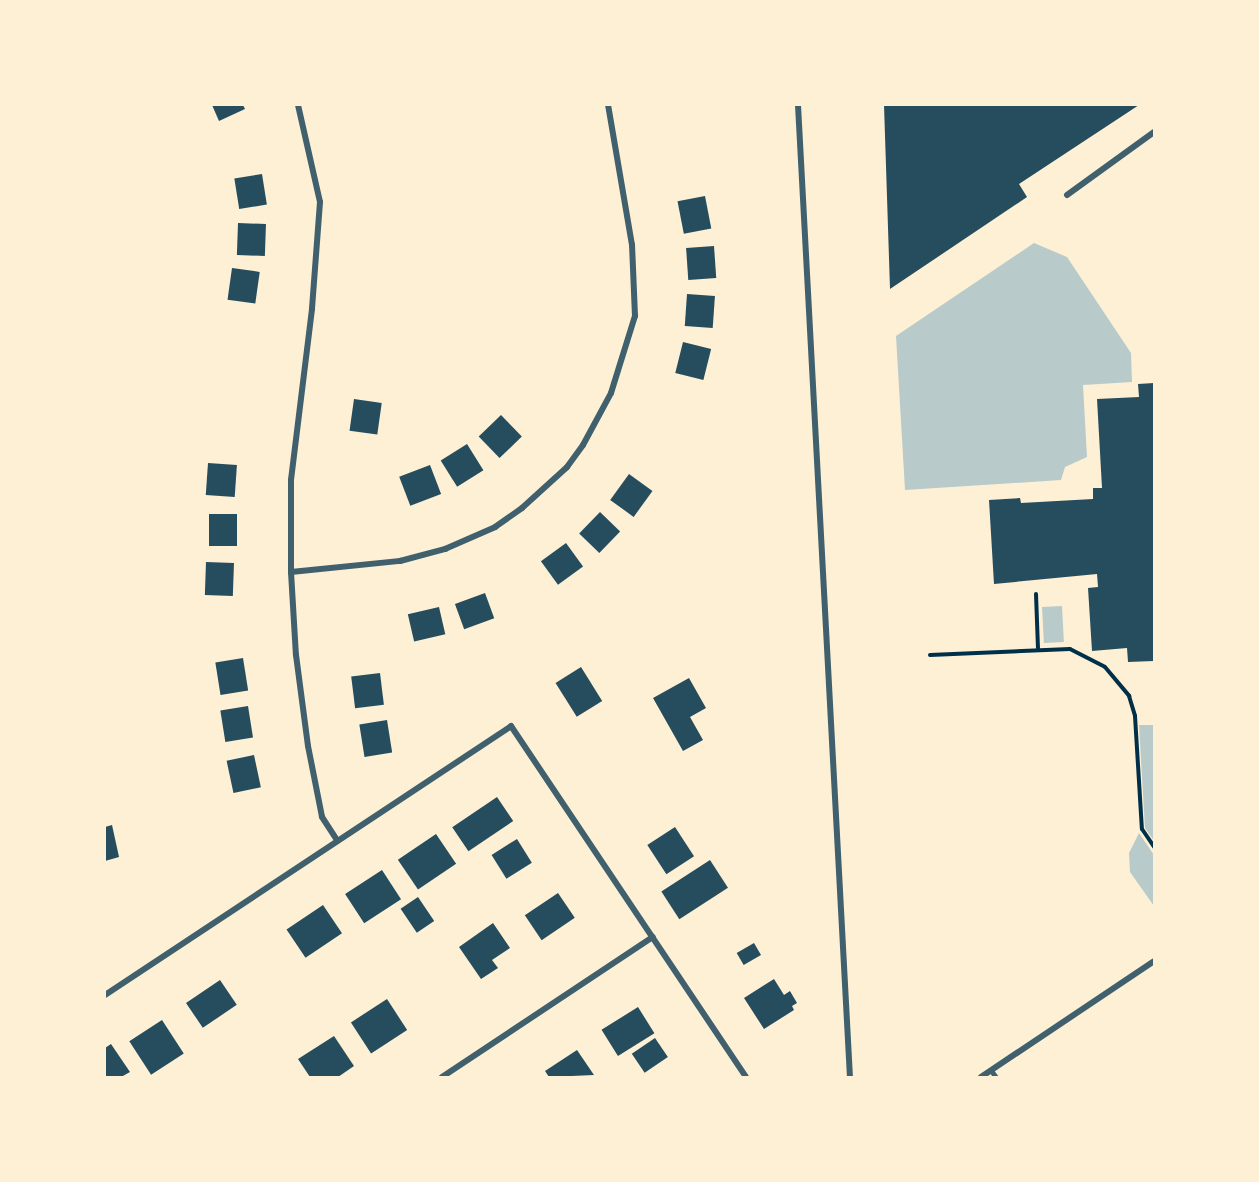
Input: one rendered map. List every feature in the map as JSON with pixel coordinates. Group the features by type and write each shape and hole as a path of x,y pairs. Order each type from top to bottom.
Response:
{"street":[{"path":"298,105 320,202 312,309 291,480 291,572 296,655 308,746 322,817 337,840"},
{"path":"291,572 400,561 445,549 495,527 522,508 567,467 584,445 611,393 635,316 632,245 608,105"},
{"path":"798,105 850,1077"},
{"path":"1067,195 1154,132"},
{"path":"105,995 511,726 746,1077"},
{"path":"442,1077 653,937"},
{"path":"981,1077 1154,961"}],"lane":[{"path":"991,1070 996,1077"}],"path":[{"path":"1036,594 1038,648"},
{"path":"930,655 1038,648 1070,649 1088,656 1118,679 1129,696 1135,716 1142,829 1154,847"}],"shaded area":[{"path":"1034,243 1067,257 1131,353 1132,382 1083,385 1087,457 1065,467 1061,480 905,490 896,336"},
{"path":"1062,606 1064,642 1044,643 1042,607"},
{"path":"1139,725 1154,725 1154,841 1145,828"},
{"path":"1139,833 1154,855 1154,906 1130,872 1129,853"}],"building":[{"path":"212,105 243,105 245,109 219,121"},
{"path":"884,105 1139,105 1019,184 1027,197 890,289"},
{"path":"262,174 267,205 239,209 234,178"},
{"path":"705,196 711,228 684,234 678,201"},
{"path":"238,223 266,224 265,256 237,255"},
{"path":"714,246 716,278 688,280 686,248"},
{"path":"232,268 260,272 255,304 228,300"},
{"path":"687,294 715,296 713,328 685,326"},
{"path":"683,342 711,349 703,380 675,373"},
{"path":"1154,383 1154,661 1128,662 1127,648 1092,651 1088,588 1098,587 1097,574 994,584 989,500 1020,498 1021,503 1093,499 1093,488 1102,488 1097,399 1139,397 1138,384"},
{"path":"354,399 382,403 377,435 350,431"},
{"path":"501,415 522,437 500,458 479,437"},
{"path":"467,444 483,470 457,487 441,460"},
{"path":"208,463 237,465 235,497 206,495"},
{"path":"430,465 441,494 410,506 399,477"},
{"path":"629,474 652,491 634,517 610,500"},
{"path":"600,512 620,531 599,553 579,534"},
{"path":"209,514 237,514 237,546 209,546"},
{"path":"566,543 583,566 558,585 541,561"},
{"path":"206,562 234,563 233,596 205,595"},
{"path":"485,593 494,618 464,629 455,604"},
{"path":"439,607 445,634 414,641 408,614"},
{"path":"243,658 248,691 221,695 215,662"},
{"path":"581,667 602,701 577,717 556,683"},
{"path":"380,673 384,705 355,708 351,677"},
{"path":"689,678 706,708 690,717 703,740 683,751 653,698"},
{"path":"248,706 253,738 225,742 220,710"},
{"path":"387,720 392,753 365,757 359,724"},
{"path":"254,755 261,787 233,793 227,761"},
{"path":"497,797 513,821 468,851 452,827"},
{"path":"112,825 119,857 105,861 105,827"},
{"path":"675,827 694,856 666,874 647,845"},
{"path":"436,834 456,864 418,890 398,860"},
{"path":"517,839 532,863 506,879 492,855"},
{"path":"710,860 728,888 679,919 661,892"},
{"path":"382,870 401,899 364,923 345,894"},
{"path":"558,893 575,918 542,940 525,915"},
{"path":"418,897 434,921 417,933 401,909"},
{"path":"323,905 342,933 306,958 287,930"},
{"path":"493,923 510,948 492,960 498,968 481,979 459,947"},
{"path":"754,943 761,955 744,965 737,953"},
{"path":"774,979 784,995 790,991 797,1003 792,1006 794,1010 764,1029 744,998"},
{"path":"220,980 237,1005 203,1028 186,1003"},
{"path":"387,999 407,1030 371,1053 351,1022"},
{"path":"638,1007 654,1033 618,1056 602,1030"},
{"path":"162,1020 184,1054 151,1075 129,1041"},
{"path":"334,1036 354,1066 338,1077 310,1077 298,1059"},
{"path":"655,1038 668,1057 645,1073 632,1054"},
{"path":"111,1044 130,1072 121,1077 105,1077 105,1048"},
{"path":"577,1050 594,1075 549,1077 545,1071"}]}
